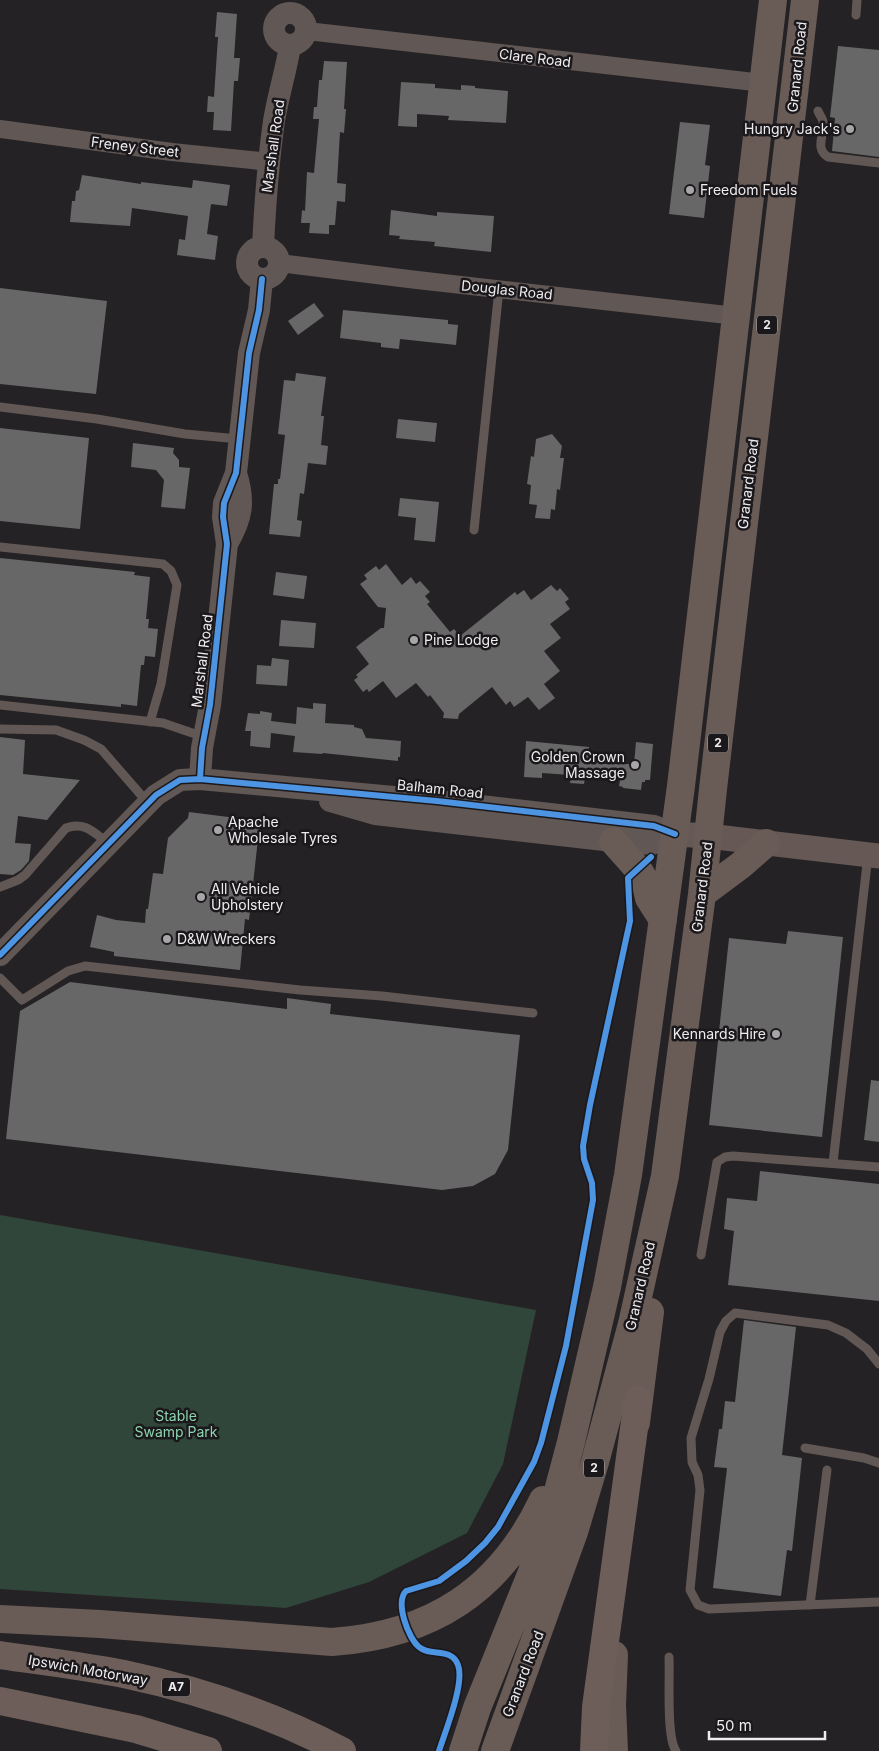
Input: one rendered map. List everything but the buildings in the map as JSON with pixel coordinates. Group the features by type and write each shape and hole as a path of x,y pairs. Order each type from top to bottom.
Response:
{"highway":[{"name":"2","path":"463,1751 477,1708 539,1552 559,1488 581,1403 607,1286 628,1175 675,834 773,0"},
{"name":"Granard Road","path":"495,1751 551,1600 595,1462 632,1324 666,1176 702,894 805,0"},
{"path":"613,841 638,869 645,881 649,898 663,920"},
{"path":"702,894 741,865 766,843"},
{"path":"594,1751 596,1706 646,1343 666,1176"},
{"path":"614,1751 612,1711 613,1664 638,1399"},
{"path":"0,1619 109,1625 332,1642 365,1639 408,1628 434,1617 465,1599 485,1583 504,1563 535,1517 554,1474 581,1403"},
{"name":"Ipswich Motorway","path":"0,1654 124,1674 192,1692 273,1719 342,1751"},
{"path":"0,1702 136,1730 208,1751"}],"main road":[{"name":"Balham Road","path":"675,834 873,855"}],"street":[{"path":"290,6 300,16 307,31 299,43 290,46 280,42 274,32 276,21 290,6"},
{"name":"Clare Road","path":"307,31 763,83"},
{"name":"Marshall Road","path":"263,247 264,213 274,121 286,72 290,46"},
{"name":"Freney Street","path":"0,129 172,152 270,162"},
{"path":"263,247 276,254 279,263 276,272 262,279 253,275 248,265 248,260 253,251 263,247"},
{"name":"Douglas Road","path":"279,263 736,316"},
{"name":"Marshall Road","path":"200,779 227,544 240,519 242,501 236,473 239,439 249,353 259,310 262,279"},
{"path":"2,951 156,795 180,780 200,779"},
{"name":"Balham Road","path":"200,779 437,801 654,826 675,834"},
{"name":"Balham Road","path":"291,788 375,814 652,844 675,834"}],"lane":[{"path":"856,15 857,0"},
{"path":"818,111 823,122 821,148 823,153 828,157 879,163"},
{"path":"474,530 499,289"},
{"path":"0,407 97,419 185,434 239,439"},
{"path":"0,547 162,564 172,571 177,585 161,684 150,722"},
{"path":"0,705 163,723 204,737"},
{"path":"0,729 56,730 84,740 101,749 148,803"},
{"path":"0,887 13,883 25,875 66,828 81,825 109,844"},
{"path":"833,1163 873,855"},
{"path":"0,978 22,1000 68,972 85,966 533,1013"},
{"path":"701,1255 717,1162 725,1157 833,1163 879,1168"},
{"path":"879,1364 867,1349 846,1333 828,1325 735,1312 726,1321 720,1332 707,1386 690,1438 692,1462 698,1475 700,1490 690,1590 698,1605 709,1609 879,1602"},
{"path":"805,1448 864,1458 879,1463"},
{"path":"810,1605 827,1470"},
{"path":"670,1657 670,1732 673,1747 676,1751"}],"green space":[{"name":"Stable Swamp Park","path":"0,1215 536,1310 503,1464 467,1533 369,1582 286,1608 0,1589"}],"cycle path":[{"path":"200,779 202,748 210,705 227,544 223,517 224,503 236,473 249,353 259,310 262,279"},
{"path":"0,955 156,795 180,780 200,779 437,801 654,826 675,834"},
{"path":"439,1751 457,1695 459,1683 458,1665 451,1656 424,1650 415,1642 404,1620 402,1611 403,1596 406,1591 439,1581 466,1561 485,1543 498,1527 534,1462 541,1443 566,1346 593,1200 592,1183 584,1159 583,1146 590,1105 630,921 628,878 651,857"}],"place":[{"name":"Hungry Jack's","path":"850,129"},
{"name":"Freedom Fuels","path":"690,190"},
{"name":"Pine Lodge","path":"414,640"},
{"name":"Golden Crown Massage","path":"635,765"},
{"name":"Apache Wholesale Tyres","path":"218,830"},
{"name":"All Vehicle Upholstery","path":"201,897"},
{"name":"D&W Wreckers","path":"167,939"},
{"name":"Kennards Hire","path":"776,1034"}]}
